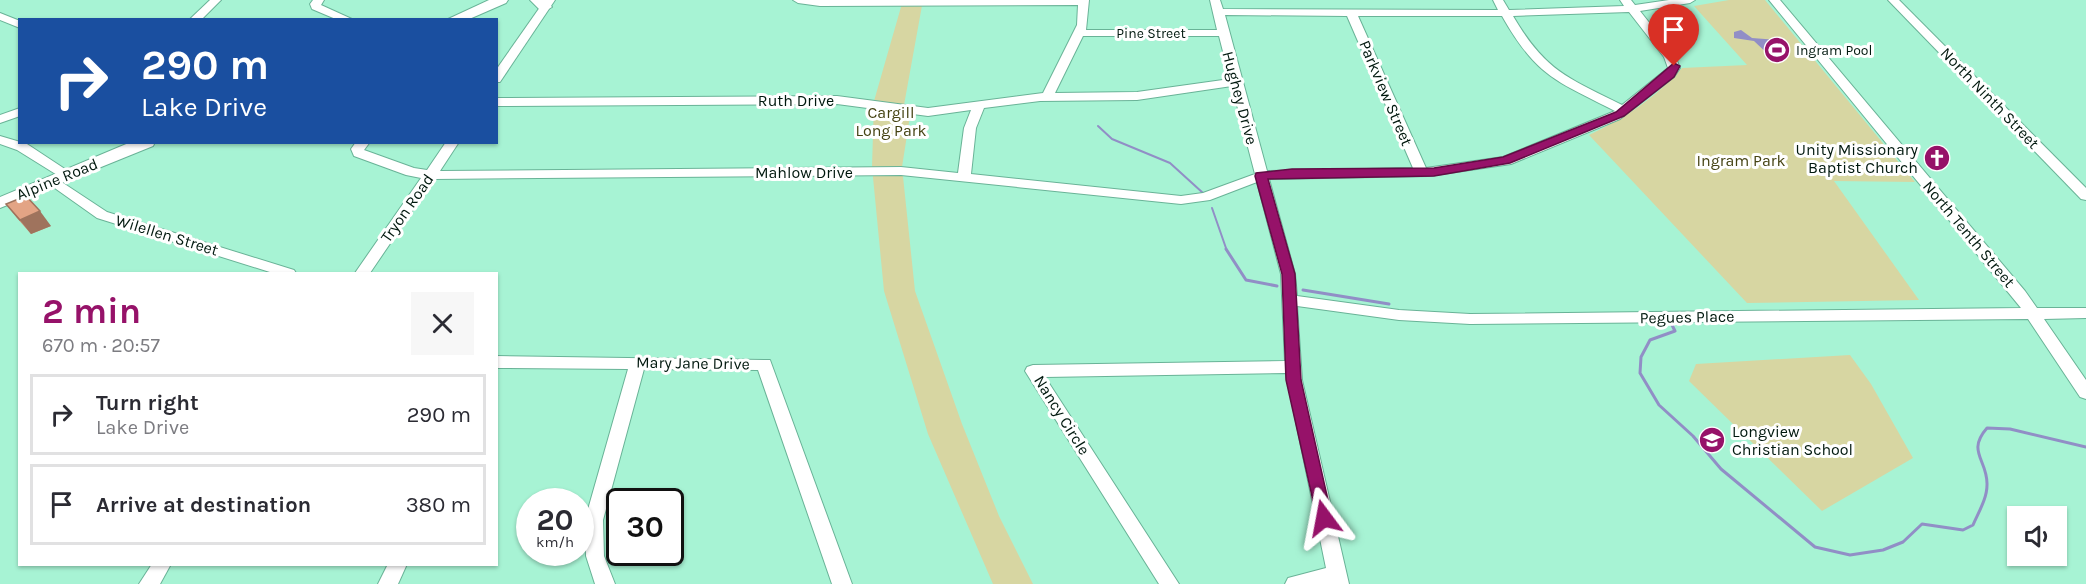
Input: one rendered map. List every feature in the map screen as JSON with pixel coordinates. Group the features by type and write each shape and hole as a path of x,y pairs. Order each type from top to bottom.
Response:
{"main road":[{"path":"458,18 502,1"},
{"name":"Alpine Road","path":"0,203 142,144"}],"street":[{"path":"196,18 216,0"},
{"path":"319,0 315,4 316,7 344,18"},
{"path":"798,0 820,3 1084,1 1084,18 1080,33 1047,97"},
{"path":"1497,0 1531,52 1543,65 1624,111"},
{"path":"1216,6 1351,13 1506,13 1689,0"},
{"name":"North Tenth Street","path":"1774,0 2020,295 2086,393"},
{"name":"North Ninth Street","path":"1893,0 2086,196"},
{"path":"498,76 544,2"},
{"name":"Mahlow Drive","path":"362,144 357,149 359,153 411,172 430,175 888,171 1188,200 1210,197 1261,176 1292,173 1421,172 1470,168 1513,159 1624,111 1670,74 1674,68 1670,56 1629,5"},
{"name":"Hughey Drive","path":"1216,6 1288,274 1292,367 1338,579"},
{"name":"Parkview Street","path":"1351,13 1421,172"},
{"path":"0,16 18,25"},
{"name":"Pine Street","path":"1080,33 1223,33"},
{"name":"Ruth Drive","path":"498,102 837,100 928,112 1047,97 1126,97 1236,82"},
{"path":"964,178 970,128 979,106"},
{"path":"0,119 18,113"},
{"name":"Wilellen Street","path":"0,140 22,147 61,178 84,204 106,216 286,272"},
{"name":"Tryon Road","path":"363,272 452,144"},
{"name":"Pegues Place","path":"1290,300 1399,315 1478,320 2086,313"},
{"path":"605,584 595,556 594,520 638,363"},
{"name":"Mary Jane Drive","path":"498,365 764,364 842,584"},
{"name":"Nancy Circle","path":"1169,584 1033,370 1292,367"},
{"path":"148,584 161,566"},
{"path":"388,584 397,566"},
{"path":"1295,584 1338,579"}],"green space":[{"name":"Cargill Long Park","path":"903,0 923,0 904,105 910,116 902,167 915,291 962,424 999,516 1033,584 993,584 928,434 884,291 872,167 874,101"},
{"name":"Ingram Park","path":"1729,0 1765,0 1915,182 1834,181 1919,300 1747,303 1589,135 1639,106 1661,89 1682,68 1747,65 1694,6"},
{"path":"1850,355 1871,384 1913,458 1822,511 1689,381 1696,364"}],"shaded area":[{"path":"1741,30 1752,38 1778,40 1786,58 1772,58 1754,41 1734,38 1734,32"}],"building":[{"path":"26,196 40,211 20,220 6,204"}],"waterway":[{"path":"1098,126 1112,139 1170,163 1203,193"},
{"path":"1212,208 1227,250"},
{"path":"1227,250 1246,280 1277,286"},
{"path":"1303,290 1389,304"},
{"path":"1672,325 1675,331 1650,340 1641,357 1640,373 1659,405 1693,436 1721,469 1815,547 1850,555 1883,550 1903,542 1922,524 1963,530 1973,525 1987,490 1986,476 1978,450 1981,436 1987,428 2010,429 2086,447"}],"place":[{"name":"Ingram Pool","path":"1777,50"},
{"name":"Unity Missionary Baptist Church","path":"1937,158"},
{"name":"Longview Christian School","path":"1712,440"}],"route":[{"path":"1324,518 1294,380 1288,274 1261,176 1292,173 1434,172 1483,166 1506,160 1521,156 1620,114 1670,74 1674,66"}]}
